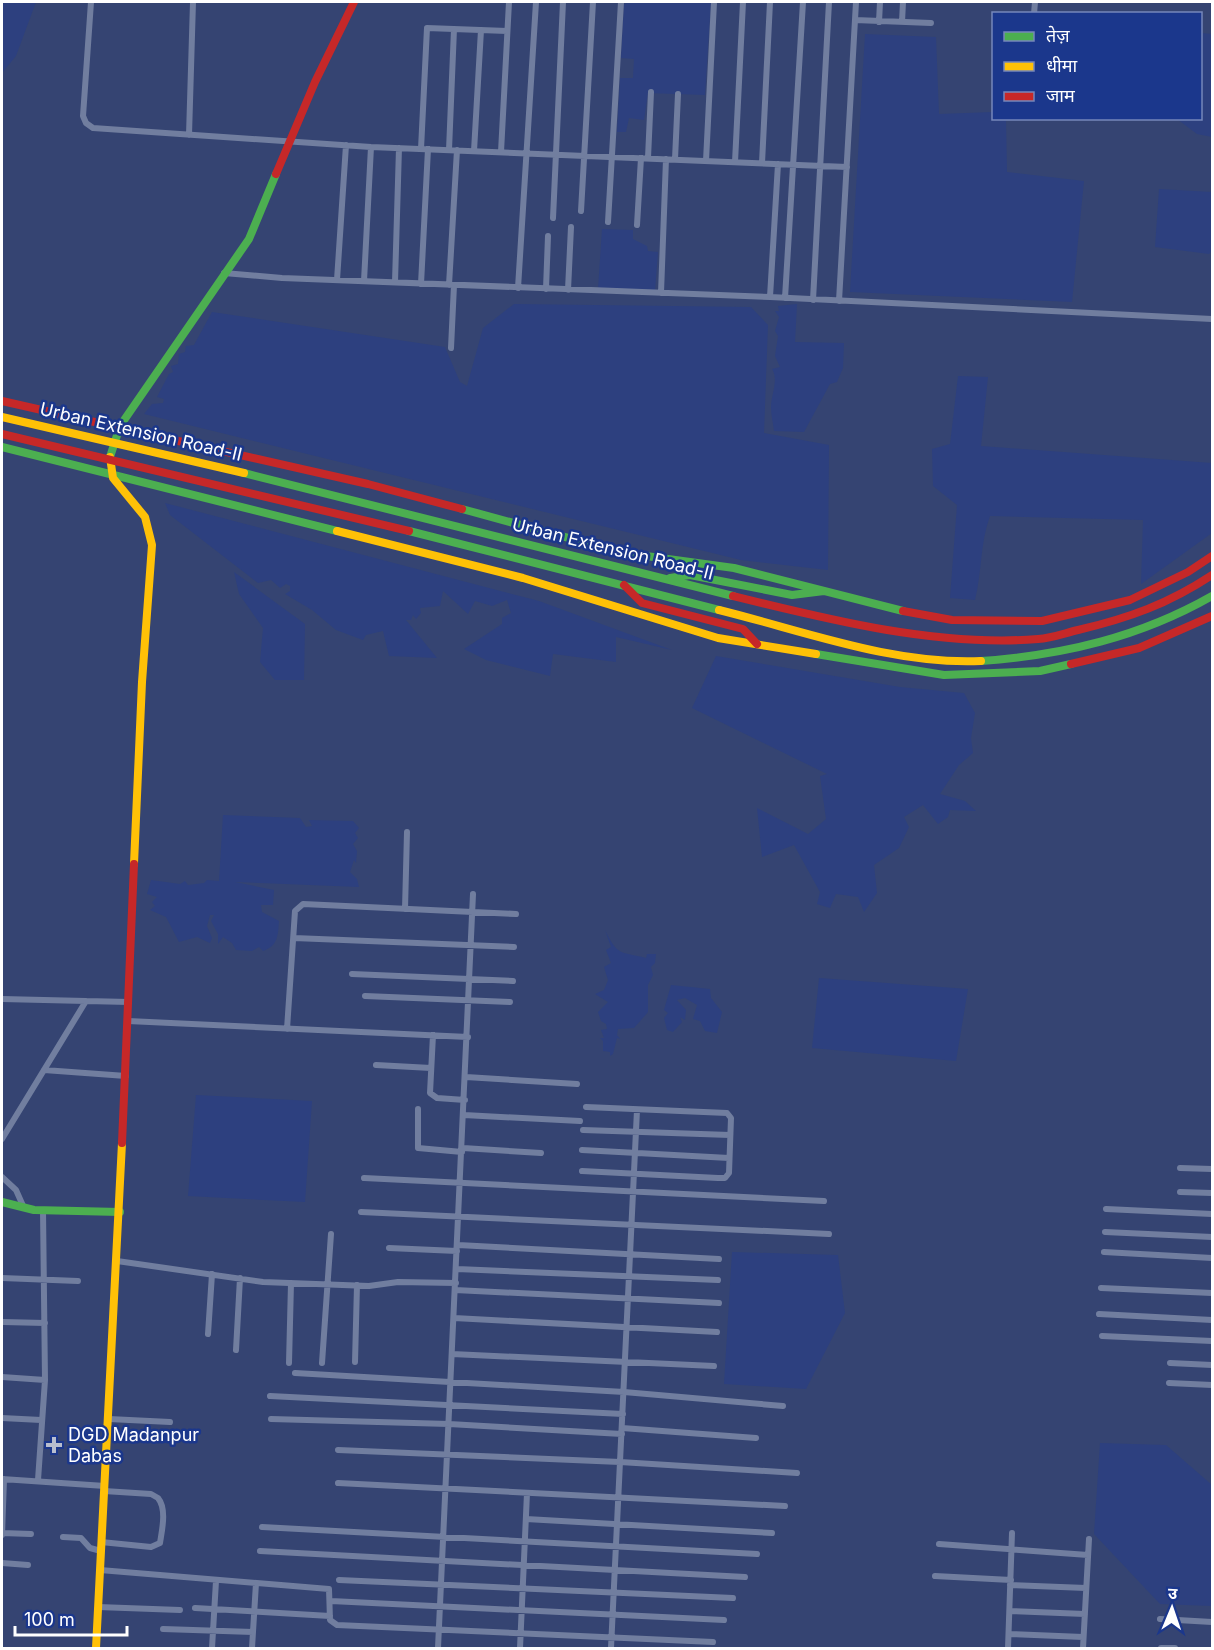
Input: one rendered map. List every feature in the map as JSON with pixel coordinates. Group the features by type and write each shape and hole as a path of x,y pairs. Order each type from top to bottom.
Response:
{"main road":[{"path":"96,1648 120,1212 142,682 152,545 149,524 112,475 110,460 120,426 249,239 290,142 354,2"},
{"path":"2,402 120,426 368,484 624,553 734,568 878,606 952,620 1042,621 1130,600 1188,572 1212,556"},
{"name":"Urban Extension Road-II","path":"2,417 135,446 786,609 946,639 1040,639 1129,618 1190,590 1212,574"},
{"name":"Urban Extension Road-II","path":"2,434 623,585 873,649 945,661 1042,655 1133,635 1212,596"},
{"path":"2,447 523,578 718,638 944,675 1040,671 1139,648 1212,616"},
{"path":"664,580 690,575 792,595 824,591"},
{"path":"623,585 642,603 743,629 757,644"},
{"path":"2,1202 43,1210 120,1212"}],"street":[{"path":"91,2 83,116 86,123 93,128 371,147 847,167"},
{"path":"189,135 193,2"},
{"path":"501,152 509,2"},
{"path":"518,288 536,2"},
{"path":"553,218 563,2"},
{"path":"581,211 593,2"},
{"path":"608,222 621,2"},
{"path":"706,161 714,2"},
{"path":"735,162 742,2"},
{"path":"762,163 770,2"},
{"path":"785,298 803,2"},
{"path":"813,300 829,2"},
{"path":"839,301 856,2"},
{"path":"879,22 880,2"},
{"path":"902,22 903,2"},
{"path":"855,20 931,24"},
{"path":"422,284 427,28 507,31"},
{"path":"449,150 454,29"},
{"path":"474,151 481,30"},
{"path":"637,225 651,92"},
{"path":"675,159 678,94"},
{"path":"338,280 346,144"},
{"path":"364,281 371,147"},
{"path":"395,282 399,148"},
{"path":"451,348 451,285 457,150"},
{"path":"661,293 666,159"},
{"path":"770,297 778,164"},
{"path":"568,290 571,226"},
{"path":"546,289 548,236"},
{"path":"224,273 1212,319"},
{"path":"405,909 407,832"},
{"path":"438,1648 470,1000 473,894"},
{"path":"287,1029 295,911 303,904 516,914"},
{"path":"294,938 514,947"},
{"path":"352,974 513,981"},
{"path":"365,996 510,1002"},
{"path":"2,999 129,1002"},
{"path":"2,1139 86,1001"},
{"path":"128,1021 468,1037"},
{"path":"433,1035 430,1089 433,1096 465,1100"},
{"path":"376,1065 431,1068"},
{"path":"44,1070 126,1076"},
{"path":"466,1077 577,1084"},
{"path":"582,1171 725,1178 729,1173 731,1118 727,1113 586,1107"},
{"path":"418,1109 418,1149 541,1153"},
{"path":"611,1648 637,1110"},
{"path":"464,1114 580,1121"},
{"path":"583,1130 730,1135"},
{"path":"582,1149 729,1158"},
{"path":"1180,1168 1212,1169"},
{"path":"2,1177 16,1190 24,1208"},
{"path":"364,1178 824,1201"},
{"path":"1180,1192 1212,1193"},
{"path":"1106,1209 1212,1214"},
{"path":"38,1480 45,1380 43,1210"},
{"path":"361,1212 829,1234"},
{"path":"1105,1232 1212,1236"},
{"path":"322,1363 331,1234"},
{"path":"389,1248 631,1253 719,1258"},
{"path":"1104,1252 1212,1258"},
{"path":"117,1261 291,1283 376,1286 398,1282 719,1303"},
{"path":"457,1269 718,1280"},
{"path":"208,1334 212,1274"},
{"path":"2,1278 78,1281"},
{"path":"236,1350 240,1278"},
{"path":"290,1363 291,1283"},
{"path":"355,1362 357,1286"},
{"path":"1101,1288 1212,1293"},
{"path":"1099,1314 1212,1320"},
{"path":"454,1318 717,1332"},
{"path":"3,1322 45,1323"},
{"path":"1102,1336 1212,1341"},
{"path":"452,1354 625,1360 714,1366"},
{"path":"1170,1363 1212,1365"},
{"path":"295,1373 624,1392 783,1406"},
{"path":"2,1377 45,1380"},
{"path":"1169,1383 1212,1385"},
{"path":"270,1396 450,1403 623,1414"},
{"path":"2,1418 41,1420"},
{"path":"109,1419 170,1422"},
{"path":"271,1419 449,1424 756,1438"},
{"path":"338,1450 620,1462 797,1473"},
{"path":"31,1534 2,1534 3,1479 38,1480 151,1494 158,1498 163,1513 160,1543 151,1546 90,1548 81,1538 63,1537"},
{"path":"338,1483 785,1506"},
{"path":"520,1648 527,1493"},
{"path":"526,1520 771,1533"},
{"path":"262,1527 443,1535 757,1554"},
{"path":"1008,1648 1012,1533"},
{"path":"1083,1648 1089,1539"},
{"path":"939,1544 1088,1555"},
{"path":"260,1551 745,1577"},
{"path":"2,1563 28,1564"},
{"path":"100,1570 329,1589 331,1622 337,1625 713,1641"},
{"path":"935,1576 1086,1588"},
{"path":"339,1580 733,1598"},
{"path":"212,1648 216,1581"},
{"path":"252,1648 256,1583"},
{"path":"331,1601 724,1620"},
{"path":"98,1607 180,1610"},
{"path":"195,1608 330,1616"},
{"path":"1010,1611 1085,1614"},
{"path":"1160,1619 1212,1622"},
{"path":"163,1629 253,1632"},
{"path":"1009,1634 1083,1637"},
{"path":"1161,1648 1175,1648"}],"water":[{"path":"2,2 36,2 16,56 2,73"},
{"path":"630,2 711,2 705,95 648,93 644,120 629,118 626,132 617,132 620,78 633,78 634,59 621,58 624,4"},
{"path":"1202,33 1212,34 1212,137 1197,134 1178,120 1202,120"},
{"path":"865,34 936,37 939,114 992,112 992,120 1006,120 1007,172 1084,181 1072,302 850,292"},
{"path":"1159,189 1212,192 1212,251 1209,254 1155,247"},
{"path":"602,229 633,230 633,239 647,246 648,251 658,252 655,291 598,289"},
{"path":"514,304 751,307 768,325 764,433 829,445 828,570 741,560 144,414 152,404 163,403 164,399 157,397 169,374 173,372 171,366 178,364 179,354 185,352 186,346 194,345 212,312 445,347 460,382 467,386 483,328"},
{"path":"797,304 795,342 844,343 843,368 837,382 830,384 804,432 774,431 771,407 775,378 772,369 780,367 775,356 778,336 775,331 779,317 775,311 779,311 778,306"},
{"path":"958,376 988,377 981,446 1212,463 1212,533 1141,584 1143,520 990,516 984,537 975,600 950,598 957,505 933,486 932,449 950,444"},
{"path":"165,503 539,601 672,650 616,637 616,662 553,654 550,676 486,660 464,649 502,624 502,618 511,613 507,600 492,606 475,601 468,614 443,591 440,606 420,608 421,613 416,619 413,615 411,620 406,620 437,658 389,656 383,631 366,635 363,640 336,630 312,610 285,594 290,591 290,586 286,584 280,588 271,580 258,583 170,515"},
{"path":"234,572 305,624 304,680 275,680 260,662 263,628 239,594"},
{"path":"716,656 900,687 964,693 975,713 971,738 973,753 959,765 940,794 965,801 976,811 950,810 948,817 938,824 923,805 904,817 909,827 899,848 874,865 877,893 864,912 858,897 836,894 830,908 817,904 820,892 794,845 762,857 757,808 808,834 826,819 820,776 827,774 692,708"},
{"path":"223,815 300,818 306,827 312,826 309,820 353,821 359,828 355,833 358,838 353,844 357,851 356,863 354,860 350,872 357,879 359,887 235,882 274,890 273,905 261,905 262,912 279,921 277,935 272,946 263,951 259,947 252,951 236,950 232,943 223,937 218,944 218,934 211,921 214,915 210,915 207,926 212,938 210,943 197,937 179,942 166,917 150,910 155,906 152,902 157,897 147,894 151,880 180,884 185,881 188,885 204,883 207,880 219,881"},
{"path":"605,930 613,945 621,952 646,958 647,954 656,954 655,963 651,967 653,975 648,985 648,1012 634,1028 618,1029 617,1035 620,1039 617,1038 613,1054 610,1056 610,1052 603,1051 603,1041 600,1038 604,1038 601,1030 607,1029 598,1012 608,1002 595,994 604,990 608,980 604,967 611,963 606,950 611,947"},
{"path":"819,978 968,989 956,1061 812,1048"},
{"path":"671,985 710,989 711,998 722,1012 717,1033 705,1031 700,1021 693,1019 697,1005 685,998 677,1000 686,1010 685,1020 680,1017 682,1022 673,1032 667,1030 664,1018 668,1013 664,1010"},
{"path":"196,1095 312,1101 305,1202 188,1196"},
{"path":"732,1252 838,1255 845,1313 806,1389 724,1384"},
{"path":"1100,1443 1166,1445 1212,1485 1212,1606 1160,1604 1094,1534"}],"traffic: fast":[{"path":"110,457 120,426 249,239 276,174"},
{"path":"2,447 337,531"},
{"path":"244,473 733,596"},
{"path":"462,509 624,553 734,568 903,611"},
{"path":"409,531 719,610"},
{"path":"670,578 690,575 792,595 824,591"},
{"path":"981,661 1042,654 1101,642 1157,623 1212,596"},
{"path":"816,654 944,675 1040,671 1071,664"},
{"path":"2,1202 34,1210 120,1212"}],"traffic: slow":[{"path":"2,417 244,473"},
{"path":"110,457 113,478 145,517 152,545 142,682 134,864"},
{"path":"337,531 523,578 718,638 816,654"},
{"path":"719,610 882,652 915,658 981,661"},
{"path":"96,1648 122,1143"}],"traffic: jam":[{"path":"276,174 315,82 354,2"},
{"path":"2,401 368,484 462,509"},
{"path":"2,434 409,531"},
{"path":"903,611 952,620 1042,621 1130,600 1188,572 1212,556"},
{"path":"733,596 884,630 962,639 1038,639 1131,615 1164,602 1212,575"},
{"path":"624,585 642,603 743,629 757,644"},
{"path":"1071,664 1139,648 1212,616"},
{"path":"122,1143 134,864"}],"place":[{"name":"DGD Madanpur Dabas","path":"54,1445"}]}
